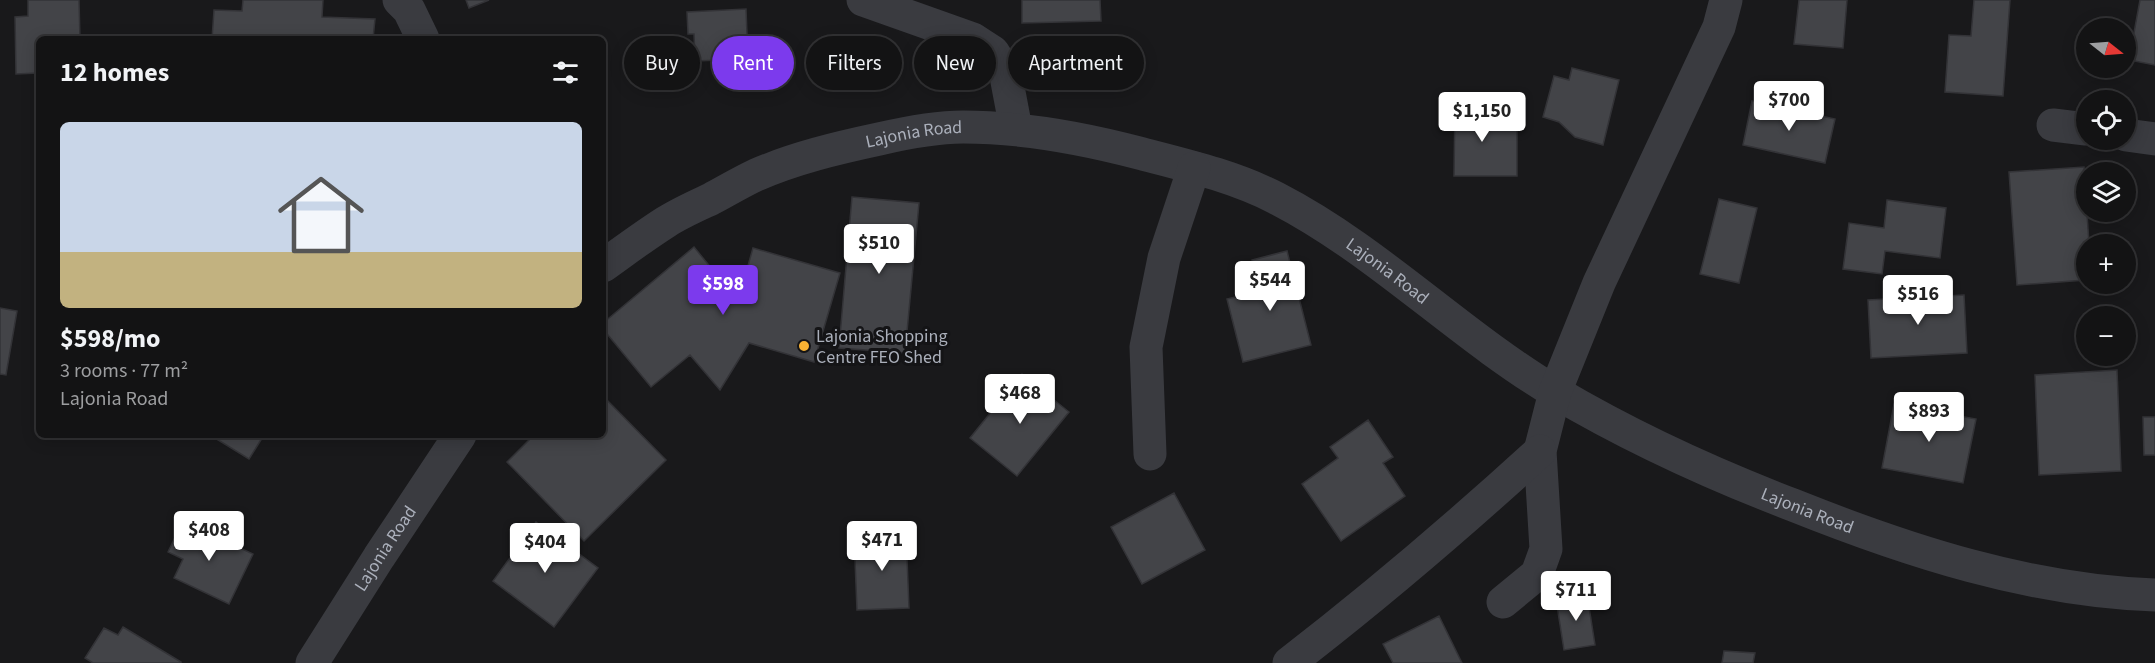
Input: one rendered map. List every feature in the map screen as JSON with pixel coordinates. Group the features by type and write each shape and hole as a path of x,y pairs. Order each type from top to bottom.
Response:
{"street":[{"path":"399,0 409,10 422,36"},
{"path":"863,0 973,39 993,52 1005,71 1016,129"},
{"path":"1503,602 1537,574 1546,549 1540,451 1555,392 1599,284 1719,27 1726,0"},
{"path":"2053,125 2076,128"},
{"name":"Lajonia Road","path":"606,264 668,221 758,175 827,151 899,135 958,126 1016,129 1117,147 1194,168 1240,183 1275,198 1318,223 1370,259 1469,334 1555,392 1656,446 1745,487 1841,524 1933,555 2024,578 2118,593 2155,595"},
{"path":"2136,136 2155,139"},
{"path":"1150,454 1146,347 1164,258 1194,168"},
{"name":"Lajonia Road","path":"312,663 458,438"},
{"path":"1289,663 1451,533 1540,451"}],"building":[{"path":"28,0 79,0 80,36 36,36 36,73 16,74 15,17 28,16"},
{"path":"243,0 323,0 322,17 375,19 373,36 212,36 214,10 242,11"},
{"path":"466,0 489,0 469,8"},
{"path":"1022,0 1100,0 1101,21 1022,23"},
{"path":"1799,0 1847,0 1843,48 1794,44"},
{"path":"1974,0 2010,0 2003,96 1945,92 1949,35 1971,36"},
{"path":"2140,0 2155,0 2155,65 2136,61 2136,22"},
{"path":"746,9 747,36 712,36 712,60 700,61 700,36 688,34 687,12"},
{"path":"1572,68 1619,80 1603,145 1575,137 1559,122 1543,117 1554,76 1569,80"},
{"path":"1455,100 1488,100 1488,128 1517,128 1517,176 1454,176"},
{"path":"1752,101 1835,119 1825,163 1743,145"},
{"path":"2076,168 2076,222 2088,222 2088,234 2076,234 2076,281 2017,285 2009,172"},
{"path":"852,197 919,203 905,353 839,348"},
{"path":"1719,199 1757,208 1739,283 1700,274"},
{"path":"1887,200 1946,208 1940,258 1885,251 1882,274 1843,269 1849,223 1884,228"},
{"path":"694,247 738,301 753,248 840,273 814,362 749,343 720,390 690,355 651,387 606,333 606,320"},
{"path":"1287,251 1311,345 1243,362 1227,299 1260,291 1252,260"},
{"path":"1964,295 1967,353 1871,358 1868,300"},
{"path":"0,308 17,311 6,375 0,374"},
{"path":"2117,370 2121,471 2039,475 2035,375"},
{"path":"1022,374 1069,412 1017,476 970,438"},
{"path":"606,399 666,460 584,541 507,462 531,438 606,438"},
{"path":"1894,404 1976,419 1963,483 1882,468"},
{"path":"2143,417 2155,417 2155,455 2144,455"},
{"path":"1368,420 1393,457 1383,463 1405,496 1341,541 1302,484 1338,458 1330,447"},
{"path":"215,438 262,438 249,459"},
{"path":"1174,493 1205,550 1142,584 1111,527"},
{"path":"183,521 253,554 229,604 174,578 183,559 168,552"},
{"path":"536,522 598,568 554,627 493,581"},
{"path":"906,533 909,608 857,610 854,535"},
{"path":"1587,594 1595,645 1564,650 1556,599"},
{"path":"1439,616 1462,663 1393,663 1383,644"},
{"path":"123,627 181,663 93,663 85,658 104,628 118,635"},
{"path":"1724,651 1755,653 1753,663 1722,663"}],"place":[{"name":"Lajonia Shopping Centre FEO Shed","path":"804,346"}]}
